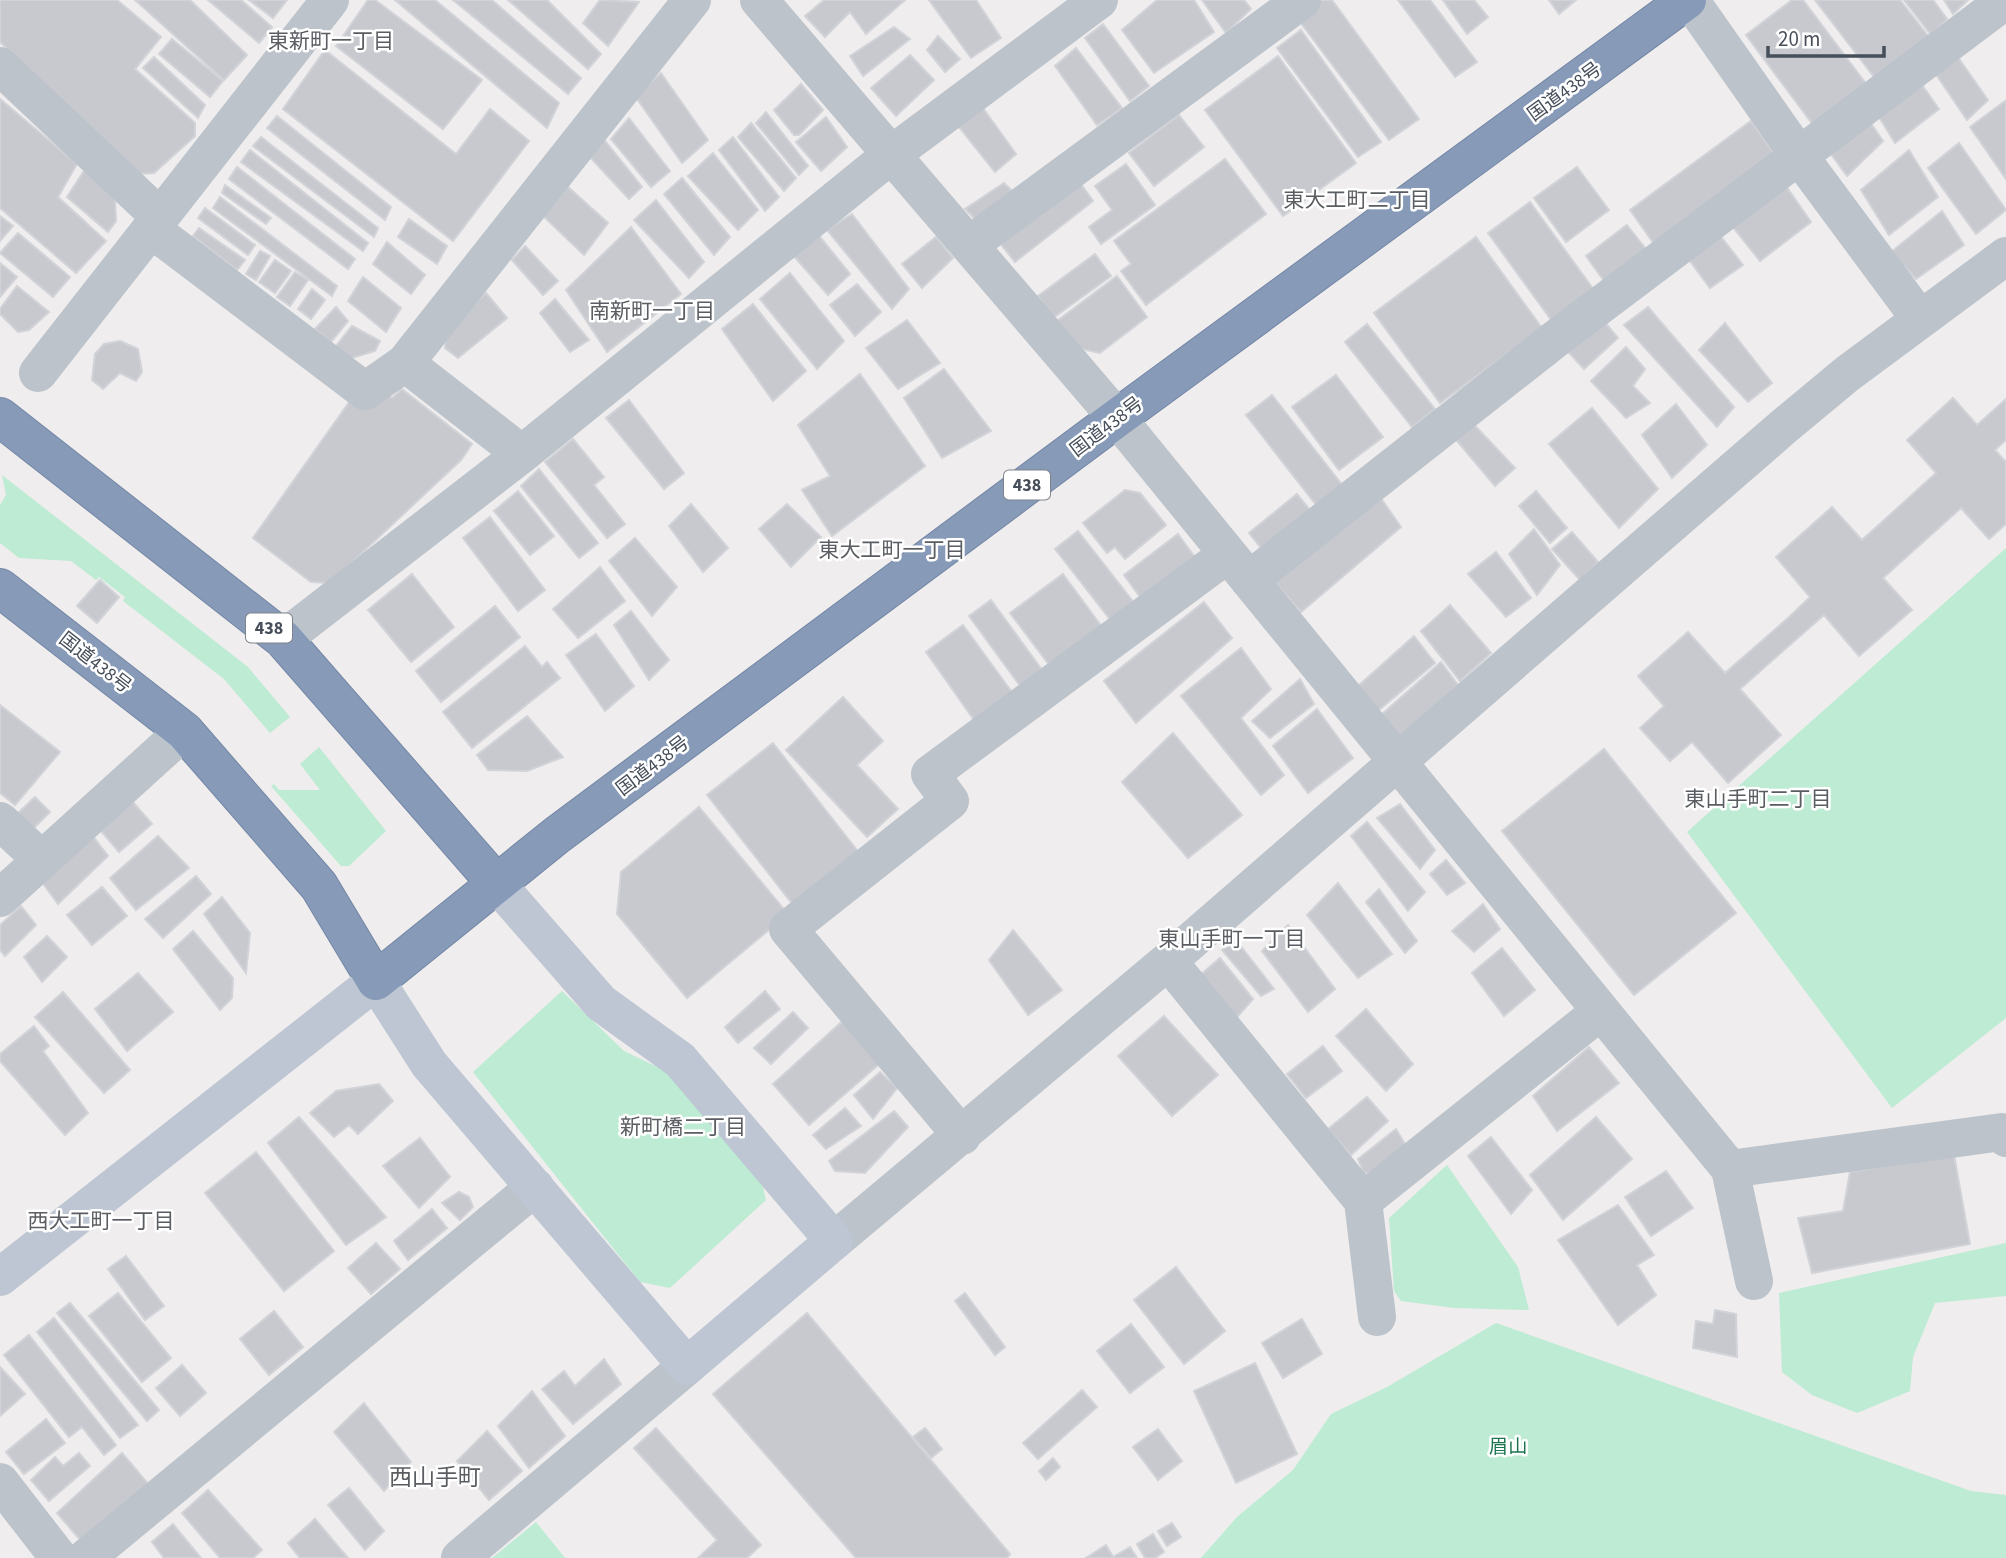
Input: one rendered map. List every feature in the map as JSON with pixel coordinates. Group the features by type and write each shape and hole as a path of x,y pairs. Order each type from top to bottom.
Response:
{"highway":[{"name":"国道438号","path":"0,588 184,731 319,886 376,981 496,883 1117,418 1688,0"},
{"name":"438","path":"0,417 283,639 496,883"}],"street":[{"path":"38,373 330,0"},
{"path":"0,66 156,223 365,391 405,363 692,0"},
{"path":"759,0 1117,418 1730,1169 1754,1281"},
{"path":"283,639 522,454 892,154 1099,0"},
{"path":"969,245 1302,0"},
{"path":"1688,0 1920,319"},
{"path":"962,1136 788,929 950,801 930,774 1239,567 1558,337 2006,0"},
{"path":"460,1558 1168,961 1782,428 1920,319 2006,256"},
{"path":"405,363 522,454"},
{"path":"0,898 184,731"},
{"path":"0,821 41,860"},
{"path":"496,883 601,1003 680,1060 834,1241"},
{"path":"1168,961 1363,1201 1377,1317"},
{"path":"0,1277 376,981 429,1064 687,1366"},
{"path":"1363,1201 1601,1011"},
{"path":"1730,1169 2002,1132 2006,1138"},
{"path":"86,1558 535,1187"},
{"path":"0,1482 59,1558"}],"green space":[{"path":"2,475 248,667 290,717 270,733 224,679 123,601 125,597 99,577 96,580 71,561 19,558 0,543 0,505 6,495"},
{"path":"2006,548 2006,1018 1892,1108 1687,832"},
{"path":"319,747 386,831 349,866 341,866 271,786 274,784 279,790 320,790 300,764"},
{"path":"562,991 624,1051 670,1073 760,1174 766,1200 670,1288 640,1282 473,1072"},
{"path":"1447,1165 1518,1267 1529,1310 1454,1308 1401,1301 1394,1291 1389,1218"},
{"path":"2006,1243 2006,1296 1935,1303 1913,1357 1910,1391 1857,1413 1812,1395 1782,1372 1779,1293"},
{"name":"眉山","path":"1496,1323 1971,1491 2006,1495 2006,1558 1201,1558 1237,1517 1293,1470 1331,1414 1387,1387"},
{"path":"536,1522 565,1558 492,1558"}],"building":[{"path":"0,0 117,0 161,37 135,69 195,123 195,136 154,173 139,174 0,42"},
{"path":"135,0 190,0 247,55 224,80"},
{"path":"208,0 241,0 272,27 259,43"},
{"path":"249,0 287,0 273,18"},
{"path":"368,0 375,0 482,80 443,129 336,46"},
{"path":"395,0 435,0 559,103 547,128"},
{"path":"453,0 492,0 581,78 568,94"},
{"path":"508,0 547,0 601,54 588,69"},
{"path":"600,0 639,2 608,46 583,23"},
{"path":"824,0 905,0 866,34 850,12 825,37 805,16"},
{"path":"929,0 976,0 1001,38 971,58"},
{"path":"1157,0 1194,0 1214,32 1154,73 1122,30"},
{"path":"1202,0 1244,0 1251,9 1226,33"},
{"path":"1319,0 1332,0 1419,119 1389,140 1297,18"},
{"path":"1398,0 1430,0 1477,62 1455,77"},
{"path":"1443,0 1474,0 1488,17 1467,34"},
{"path":"1549,0 1576,0 1559,14"},
{"path":"1792,0 1803,0 1870,89 1817,130 1746,35"},
{"path":"1815,0 1900,0 1932,41 1878,82"},
{"path":"1904,0 1933,0 1947,19 1931,35"},
{"path":"1944,0 1968,0 1953,14"},
{"path":"1103,24 1149,86 1130,101 1085,38"},
{"path":"894,27 910,39 863,76 850,56"},
{"path":"1301,30 1381,142 1358,157 1277,48"},
{"path":"938,36 960,59 945,72 927,50"},
{"path":"172,39 223,81 210,97 159,54"},
{"path":"1076,48 1122,108 1097,125 1055,66"},
{"path":"325,50 456,154 490,109 529,141 453,241 283,109"},
{"path":"1955,53 1988,100 1967,120 1933,70"},
{"path":"910,55 934,80 896,116 871,88"},
{"path":"1278,56 1356,163 1283,216 1205,110"},
{"path":"154,57 205,105 198,118 143,68"},
{"path":"661,73 708,140 682,163 635,96"},
{"path":"1920,82 1939,109 1895,143 1879,117"},
{"path":"801,84 823,110 799,135 794,135 774,110"},
{"path":"0,99 77,164 58,197 106,241 76,273 0,208"},
{"path":"2006,102 2006,179 1970,127"},
{"path":"983,108 1016,154 995,172 959,127"},
{"path":"766,112 808,166 799,175 756,123"},
{"path":"1179,115 1204,147 1154,186 1129,153"},
{"path":"277,116 391,207 385,220 267,128"},
{"path":"826,117 847,147 821,171 796,142"},
{"path":"629,118 670,171 651,187 611,139"},
{"path":"1868,119 1883,141 1847,176 1828,150"},
{"path":"1751,121 1778,159 1657,248 1630,210"},
{"path":"751,123 796,178 784,191 738,137"},
{"path":"261,137 378,228 374,237 253,146"},
{"path":"602,137 642,187 629,199 588,155"},
{"path":"733,137 779,197 765,211 719,150"},
{"path":"1959,143 2006,210 1976,234 1928,168"},
{"path":"250,150 368,243 363,251 241,162"},
{"path":"1909,150 1938,197 1889,235 1861,190"},
{"path":"713,153 758,210 738,230 688,176"},
{"path":"1225,159 1266,214 1146,305 1121,271 1131,264 1114,241"},
{"path":"1126,164 1155,205 1101,244 1089,227 1112,210 1095,186"},
{"path":"237,167 355,259 348,269 229,179"},
{"path":"1577,167 1609,210 1566,242 1534,198"},
{"path":"85,169 115,199 116,221 108,232 67,197"},
{"path":"682,178 730,237 714,255 664,194"},
{"path":"1079,181 1093,201 1015,262 999,242"},
{"path":"1004,183 1013,192 978,222 965,209"},
{"path":"225,185 271,218 266,224 222,193"},
{"path":"1786,186 1811,222 1760,261 1732,226"},
{"path":"568,187 608,223 584,255 543,216"},
{"path":"220,197 337,286 332,296 213,208"},
{"path":"656,200 704,262 689,278 634,220"},
{"path":"1530,202 1594,290 1552,321 1488,233"},
{"path":"205,208 255,245 248,255 198,218"},
{"path":"1942,211 1964,245 1916,279 1891,252"},
{"path":"852,214 909,289 892,309 827,230"},
{"path":"0,216 13,226 0,241"},
{"path":"409,219 447,246 437,264 398,237"},
{"path":"1627,225 1649,253 1607,285 1586,256"},
{"path":"631,227 681,294 607,352 566,290"},
{"path":"199,228 245,260 237,270 193,236"},
{"path":"816,232 850,274 828,295 792,254"},
{"path":"18,233 70,277 53,297 0,253"},
{"path":"1719,234 1743,265 1710,288 1687,257"},
{"path":"936,237 953,258 922,288 902,264"},
{"path":"1476,237 1542,328 1440,403 1374,313"},
{"path":"387,242 425,275 411,294 373,264"},
{"path":"525,246 558,281 543,295 512,260"},
{"path":"260,251 270,256 256,280 246,274"},
{"path":"1095,254 1111,276 1053,318 1038,296"},
{"path":"275,260 291,271 275,293 259,282"},
{"path":"0,263 17,277 0,297"},
{"path":"295,272 308,280 290,306 277,297"},
{"path":"790,273 844,341 817,369 760,299"},
{"path":"1117,276 1147,317 1100,353 1077,348 1057,321"},
{"path":"363,277 401,308 386,332 348,301"},
{"path":"857,284 881,312 855,336 830,305"},
{"path":"17,286 49,312 29,330 18,332 0,314 0,309"},
{"path":"312,289 325,300 311,319 298,309"},
{"path":"486,293 507,318 458,358 445,348 447,328"},
{"path":"555,299 589,340 570,352 540,313"},
{"path":"753,304 806,371 773,401 722,329"},
{"path":"336,307 348,321 331,342 315,329"},
{"path":"1648,307 1734,407 1717,427 1624,325"},
{"path":"1597,313 1618,338 1584,369 1560,343"},
{"path":"907,320 940,363 898,389 866,348"},
{"path":"1725,323 1772,383 1748,402 1699,350"},
{"path":"1367,324 1435,409 1412,427 1345,342"},
{"path":"352,326 380,341 375,351 348,359 336,346"},
{"path":"120,341 138,349 142,372 136,381 120,373 103,389 92,380 95,354 104,344"},
{"path":"1626,347 1645,369 1633,386 1650,403 1626,418 1591,381"},
{"path":"944,369 991,431 942,458 904,398"},
{"path":"860,374 925,466 832,536 802,490 830,476 798,425"},
{"path":"1336,375 1383,437 1339,470 1292,407"},
{"path":"402,389 472,444 461,460 330,583 311,582 253,538 357,391 382,391 392,398"},
{"path":"1272,395 1343,486 1317,506 1246,415"},
{"path":"1953,398 1977,425 2006,399 2006,440 1995,450 2006,462 2006,524 1989,539 1961,508 1883,578 1912,610 1859,656 1824,615 1740,689 1781,735 1728,783 1692,742 1670,761 1640,728 1664,706 1638,676 1688,632 1725,673 1788,618 1810,597 1776,557 1832,507 1862,540 1936,473 1907,440"},
{"path":"629,400 684,473 664,489 606,418"},
{"path":"1676,404 1707,445 1672,478 1642,435"},
{"path":"1592,408 1658,489 1619,528 1549,444"},
{"path":"1464,414 1515,468 1495,486 1447,429"},
{"path":"573,439 604,477 594,485 625,524 607,538 545,462"},
{"path":"539,469 598,543 579,558 521,486"},
{"path":"1125,490 1140,493 1166,525 1125,559 1115,547 1107,553 1083,523"},
{"path":"518,491 554,536 530,555 494,511"},
{"path":"1376,491 1401,527 1301,612 1270,577"},
{"path":"1536,491 1567,528 1550,543 1519,506"},
{"path":"1297,494 1314,515 1265,553 1249,533"},
{"path":"691,504 728,548 703,572 669,526"},
{"path":"787,504 821,537 791,567 759,529"},
{"path":"490,517 545,590 518,611 463,538"},
{"path":"1534,529 1560,565 1537,595 1509,554"},
{"path":"1078,531 1139,609 1116,627 1055,549"},
{"path":"1572,532 1598,562 1580,580 1552,549"},
{"path":"1178,534 1200,564 1146,605 1124,575"},
{"path":"635,538 677,587 652,616 609,561"},
{"path":"1496,552 1531,598 1506,617 1468,574"},
{"path":"600,567 625,601 578,638 553,609"},
{"path":"412,574 454,627 411,662 368,610"},
{"path":"1063,574 1105,631 1053,670 1010,613"},
{"path":"100,580 119,597 97,623 77,606"},
{"path":"991,600 1045,674 1023,690 969,616"},
{"path":"1204,602 1232,638 1136,723 1104,681"},
{"path":"1450,605 1491,653 1460,681 1421,631"},
{"path":"495,606 520,637 441,702 416,671"},
{"path":"631,611 669,660 649,680 614,625"},
{"path":"963,625 1017,699 979,727 926,652"},
{"path":"596,634 634,686 605,711 566,655"},
{"path":"1414,636 1435,663 1374,714 1356,688"},
{"path":"525,646 542,667 547,662 560,678 472,748 443,712"},
{"path":"1241,648 1271,689 1241,718 1284,775 1261,795 1181,696"},
{"path":"1441,662 1458,685 1398,740 1380,716"},
{"path":"1300,679 1314,704 1270,738 1252,721"},
{"path":"843,697 883,741 857,765 898,809 867,837 786,750"},
{"path":"0,705 60,752 15,805 0,793"},
{"path":"1317,709 1353,758 1308,793 1273,746"},
{"path":"527,716 563,757 527,771 488,770 477,755"},
{"path":"1173,733 1242,815 1188,858 1122,782"},
{"path":"773,743 860,854 794,906 707,795"},
{"path":"1604,749 1736,913 1634,995 1502,831"},
{"path":"35,797 50,812 32,830 15,816"},
{"path":"132,801 152,824 119,852 101,831"},
{"path":"1400,804 1435,850 1420,869 1377,818"},
{"path":"699,807 788,914 687,998 617,914 621,872"},
{"path":"1367,822 1425,892 1408,911 1351,836"},
{"path":"92,835 108,856 58,904 41,881"},
{"path":"158,836 189,868 136,910 110,878"},
{"path":"1446,860 1465,883 1447,895 1430,874"},
{"path":"196,876 211,894 163,938 145,919"},
{"path":"1338,883 1392,954 1358,978 1307,915"},
{"path":"102,887 127,916 92,945 67,915"},
{"path":"1379,889 1417,941 1405,953 1366,902"},
{"path":"222,897 250,933 246,973 204,914"},
{"path":"1483,904 1500,929 1474,952 1452,931"},
{"path":"21,906 36,925 5,956 0,950 0,925"},
{"path":"1288,925 1335,989 1308,1012 1262,951"},
{"path":"1013,930 1062,990 1028,1015 989,960"},
{"path":"193,931 233,978 232,998 220,1010 173,949"},
{"path":"47,936 67,957 42,982 24,957"},
{"path":"1236,940 1274,989 1261,996 1222,950"},
{"path":"1502,948 1535,990 1504,1016 1472,973"},
{"path":"1220,958 1253,999 1232,1023 1198,977"},
{"path":"138,973 173,1012 127,1051 95,1009"},
{"path":"765,991 780,1009 738,1043 725,1027"},
{"path":"63,992 130,1070 104,1093 35,1017"},
{"path":"1366,1009 1413,1064 1386,1091 1336,1036"},
{"path":"793,1012 808,1028 771,1064 754,1048"},
{"path":"1164,1016 1218,1075 1172,1116 1118,1056"},
{"path":"846,1018 884,1060 809,1125 773,1084"},
{"path":"34,1026 49,1046 43,1051 88,1113 65,1135 0,1061 0,1054"},
{"path":"1323,1046 1342,1071 1306,1098 1287,1074"},
{"path":"1589,1047 1619,1083 1557,1131 1533,1096"},
{"path":"880,1072 897,1088 873,1119 854,1095"},
{"path":"379,1084 393,1101 358,1134 349,1125 334,1137 310,1113 336,1091"},
{"path":"1367,1097 1388,1121 1351,1155 1328,1129"},
{"path":"845,1108 861,1126 826,1149 813,1135"},
{"path":"894,1111 908,1127 865,1173 835,1171 829,1161"},
{"path":"299,1117 386,1217 346,1245 268,1143"},
{"path":"1596,1117 1632,1159 1563,1220 1530,1175"},
{"path":"1396,1129 1408,1149 1383,1171 1364,1173 1358,1159"},
{"path":"1491,1137 1532,1190 1511,1214 1468,1156"},
{"path":"420,1138 450,1177 419,1208 383,1166"},
{"path":"256,1152 334,1251 284,1291 205,1193"},
{"path":"1954,1155 1970,1244 1812,1273 1798,1218 1843,1211 1850,1172"},
{"path":"1666,1171 1693,1208 1651,1236 1625,1197"},
{"path":"459,1192 469,1197 473,1207 460,1220 442,1203"},
{"path":"1618,1205 1654,1255 1637,1265 1656,1295 1618,1325 1558,1240"},
{"path":"432,1209 447,1228 408,1260 394,1241"},
{"path":"376,1243 400,1269 371,1294 348,1268"},
{"path":"126,1256 164,1306 145,1320 108,1269"},
{"path":"1176,1267 1225,1331 1184,1364 1134,1300"},
{"path":"118,1293 171,1358 142,1382 89,1316"},
{"path":"965,1293 1005,1347 995,1355 955,1301"},
{"path":"70,1303 159,1410 147,1421 57,1313"},
{"path":"1715,1310 1736,1314 1737,1357 1693,1348 1696,1321 1713,1324"},
{"path":"274,1311 303,1347 269,1375 240,1339"},
{"path":"807,1313 1010,1554 1007,1558 856,1558 713,1394"},
{"path":"54,1318 138,1425 120,1438 37,1332"},
{"path":"1302,1319 1322,1354 1283,1378 1262,1343"},
{"path":"1131,1324 1164,1367 1130,1393 1097,1351"},
{"path":"29,1335 116,1445 104,1455 82,1427 69,1437 4,1355"},
{"path":"604,1359 621,1384 573,1424 542,1389 564,1371 575,1386"},
{"path":"1255,1363 1297,1454 1236,1483 1194,1391"},
{"path":"182,1365 206,1393 180,1416 156,1388"},
{"path":"0,1367 25,1394 0,1416"},
{"path":"1082,1390 1097,1407 1038,1459 1023,1443"},
{"path":"532,1391 565,1436 529,1468 498,1426"},
{"path":"364,1403 411,1462 384,1491 334,1432"},
{"path":"46,1419 65,1443 24,1474 6,1452"},
{"path":"656,1428 761,1545 747,1558 698,1558 717,1540 634,1448"},
{"path":"925,1428 942,1449 931,1458 913,1437"},
{"path":"1158,1429 1182,1461 1158,1480 1133,1447"},
{"path":"487,1431 522,1471 489,1500 457,1461"},
{"path":"79,1453 90,1466 49,1501 31,1480 55,1457 63,1466"},
{"path":"122,1453 151,1487 82,1542 57,1513"},
{"path":"1053,1458 1060,1467 1046,1480 1039,1471"},
{"path":"349,1488 384,1531 365,1550 328,1505"},
{"path":"208,1490 262,1550 253,1558 220,1558 182,1513"},
{"path":"315,1519 348,1558 300,1558 288,1543"},
{"path":"1172,1523 1181,1537 1167,1546 1158,1531"},
{"path":"173,1524 201,1558 164,1558 152,1542"},
{"path":"1153,1534 1164,1552 1155,1558 1145,1558 1137,1544"},
{"path":"1106,1545 1113,1557 1130,1547 1137,1558 1086,1558"}],"district":[{"name":"東新町一丁目","path":"331,41"},
{"name":"東大工町二丁目","path":"1357,200"},
{"name":"南新町一丁目","path":"652,311"},
{"name":"東大工町一丁目","path":"892,550"},
{"name":"東山手町二丁目","path":"1758,799"},
{"name":"東山手町一丁目","path":"1232,939"},
{"name":"新町橋二丁目","path":"683,1127"},
{"name":"西大工町一丁目","path":"101,1221"},
{"name":"西山手町","path":"435,1477"}]}
